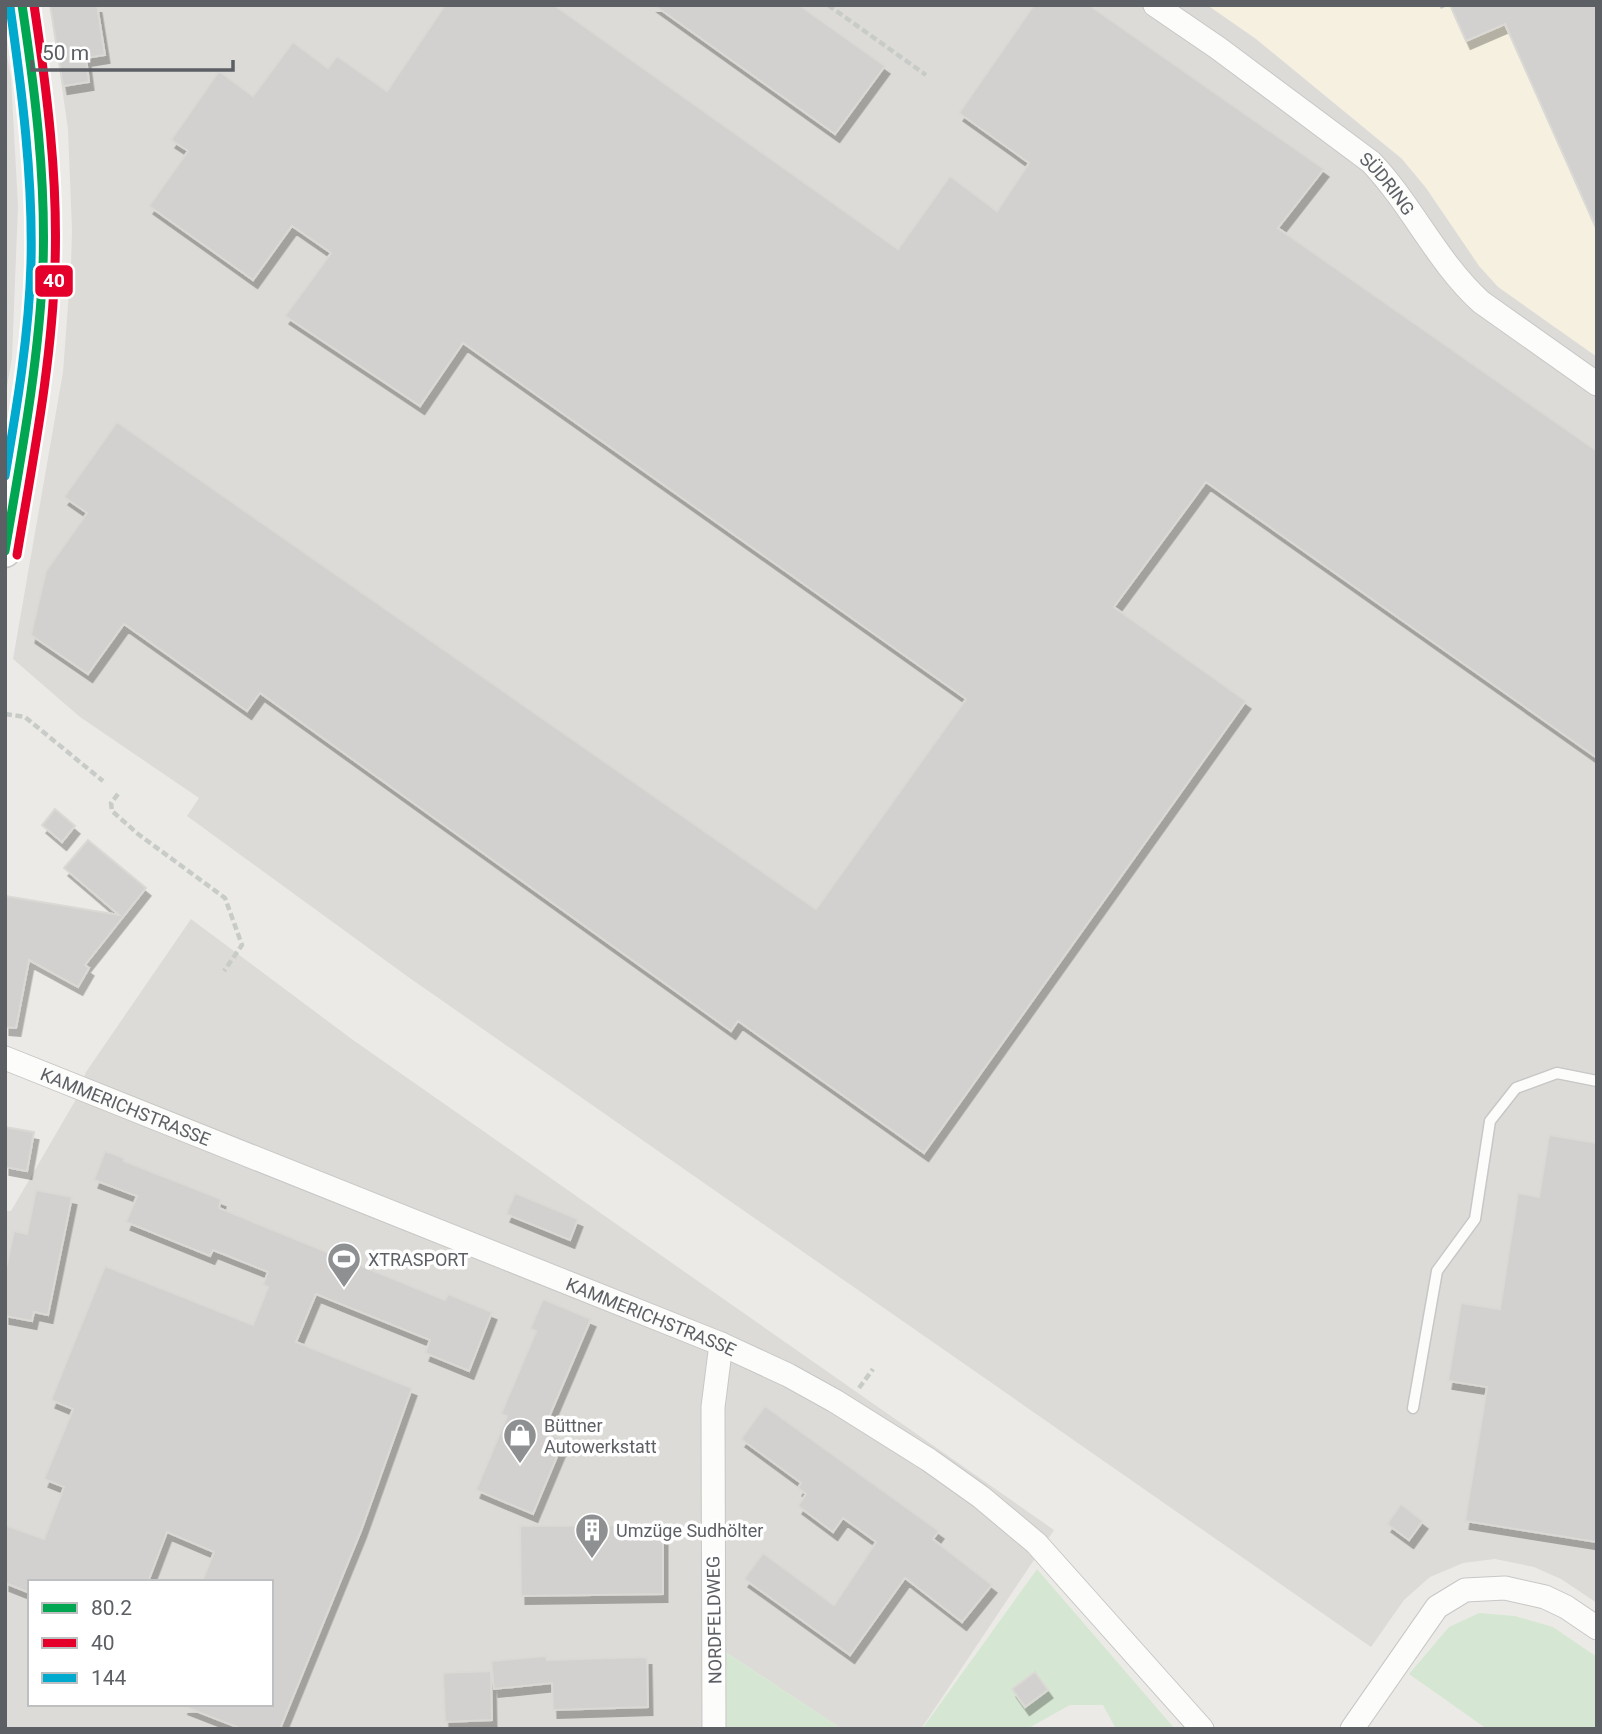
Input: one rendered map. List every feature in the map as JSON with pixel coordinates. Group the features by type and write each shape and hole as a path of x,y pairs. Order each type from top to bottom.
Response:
{"street":[{"path":"5,554 35,362 43,257 41,156 22,5"},
{"name":"SÜDRING","path":"1155,5 1218,48 1371,162 1392,184 1465,287 1481,302 1597,384"},
{"name":"KAMMERICHSTRASSE","path":"5,1058 721,1344 788,1375 835,1401 940,1468 1018,1526 1202,1729"},
{"name":"NORDFELDWEG","path":"714,1729 713,1407 721,1344"},
{"path":"1352,1729 1430,1616 1446,1600 1465,1590 1505,1588 1545,1597 1566,1607 1597,1628"}],"lane":[{"path":"1413,1408 1437,1271 1475,1219 1490,1121 1516,1088 1557,1073 1597,1081"}],"path":[{"path":"828,5 926,75"},
{"path":"5,714 25,717 103,780"},
{"path":"118,793 111,803 113,811 147,841 225,898 242,945 224,971"}],"shaded area":[{"path":"50,5 1207,5 1256,39 1402,159 1426,188 1479,266 1498,287 1597,357 1597,1603 1561,1579 1534,1567 1495,1559 1463,1563 1430,1577 1404,1600 1371,1647 411,979 187,816 199,798 80,717 13,659 63,372 71,265 68,129"},
{"path":"1207,5 1597,5 1597,357 1498,287 1479,266 1426,188 1402,159 1256,39"},
{"path":"5,44 11,78 18,206 12,358 5,398"},
{"path":"191,919 353,1040 1054,1530 921,1729 842,1729 702,1639 702,1729 5,1729 5,1211 11,1211 75,1101 86,1072"}],"green space":[{"path":"1037,1569 1175,1729 1116,1729 1103,1705 1070,1705 1027,1729 922,1729"},
{"path":"1479,1613 1515,1616 1553,1627 1597,1657 1597,1729 1487,1729 1409,1674 1449,1627"},
{"path":"724,1651 842,1729 723,1729"}],"building":[{"path":"50,5 97,5 105,55 86,58 89,82 63,86"},
{"path":"445,5 554,5 898,249 950,176 997,211 1029,163 959,113 1034,5 1089,5 1324,169 1278,228 1597,451 1597,758 1206,482 1114,607 1246,701 924,1153 738,1021 731,1031 260,693 247,711 124,624 88,674 31,635 46,571 87,513 64,497 117,422 816,909 966,699 463,343 420,406 285,316 331,253 292,226 253,280 149,206 188,151 171,140 219,71 253,96 293,42 328,68 337,56 387,91"},
{"path":"654,5 799,5 885,66 835,134"},
{"path":"1450,5 1597,5 1597,230 1505,24 1466,41"},
{"path":"55,809 75,826 62,842 42,825"},
{"path":"88,840 146,888 85,965 89,968 78,987 29,960 16,1028 5,1027 5,896 119,915 64,868"},
{"path":"5,1127 34,1132 27,1171 5,1167"},
{"path":"1549,1135 1597,1143 1597,1542 1465,1521 1487,1387 1448,1381 1461,1303 1500,1309 1518,1193 1539,1197"},
{"path":"105,1151 221,1199 219,1208 445,1300 448,1294 492,1312 469,1371 425,1353 430,1340 316,1294 296,1342 412,1388 361,1531 280,1729 242,1729 183,1706 273,1706 273,1580 203,1580 214,1552 167,1532 149,1580 28,1580 28,1592 5,1583 5,1525 44,1539 64,1487 44,1479 73,1409 51,1400 105,1266 253,1325 268,1287 263,1285 268,1272 213,1250 210,1256 126,1222 137,1196 94,1180"},
{"path":"36,1190 72,1197 48,1315 34,1312 32,1321 5,1316 5,1273 14,1231 27,1234"},
{"path":"515,1193 578,1219 570,1240 506,1214"},
{"path":"543,1299 591,1319 543,1431 564,1440 533,1514 476,1490 507,1416 501,1414 536,1331 530,1329"},
{"path":"765,1406 939,1531 933,1539 992,1585 962,1622 905,1578 850,1655 744,1579 763,1553 834,1605 876,1542 843,1518 833,1532 798,1506 806,1494 798,1488 801,1483 741,1439"},
{"path":"1401,1504 1423,1521 1409,1540 1387,1524"},
{"name":"Umzüge Sudhölter","path":"663,1525 663,1594 521,1596 520,1526"},
{"path":"546,1656 547,1660 647,1657 648,1707 553,1710 552,1683 494,1689 491,1661"},
{"path":"491,1671 492,1720 445,1722 443,1673"},
{"path":"1035,1672 1048,1690 1025,1707 1012,1689"}],"transit line":[{"name":"80.2","path":"5,551 33,374 43,266 39,135 22,5"},
{"name":"40","path":"17,555 46,375 55,265 55,200 50,135 34,5"},
{"name":"144","path":"5,476 25,344 31,263 28,167 10,7"}],"place":[{"name":"XTRASPORT","path":"344,1289"},
{"name":"Büttner Autowerkstatt","path":"520,1465"},
{"name":"Umzüge Sudhölter","path":"592,1560"}]}
